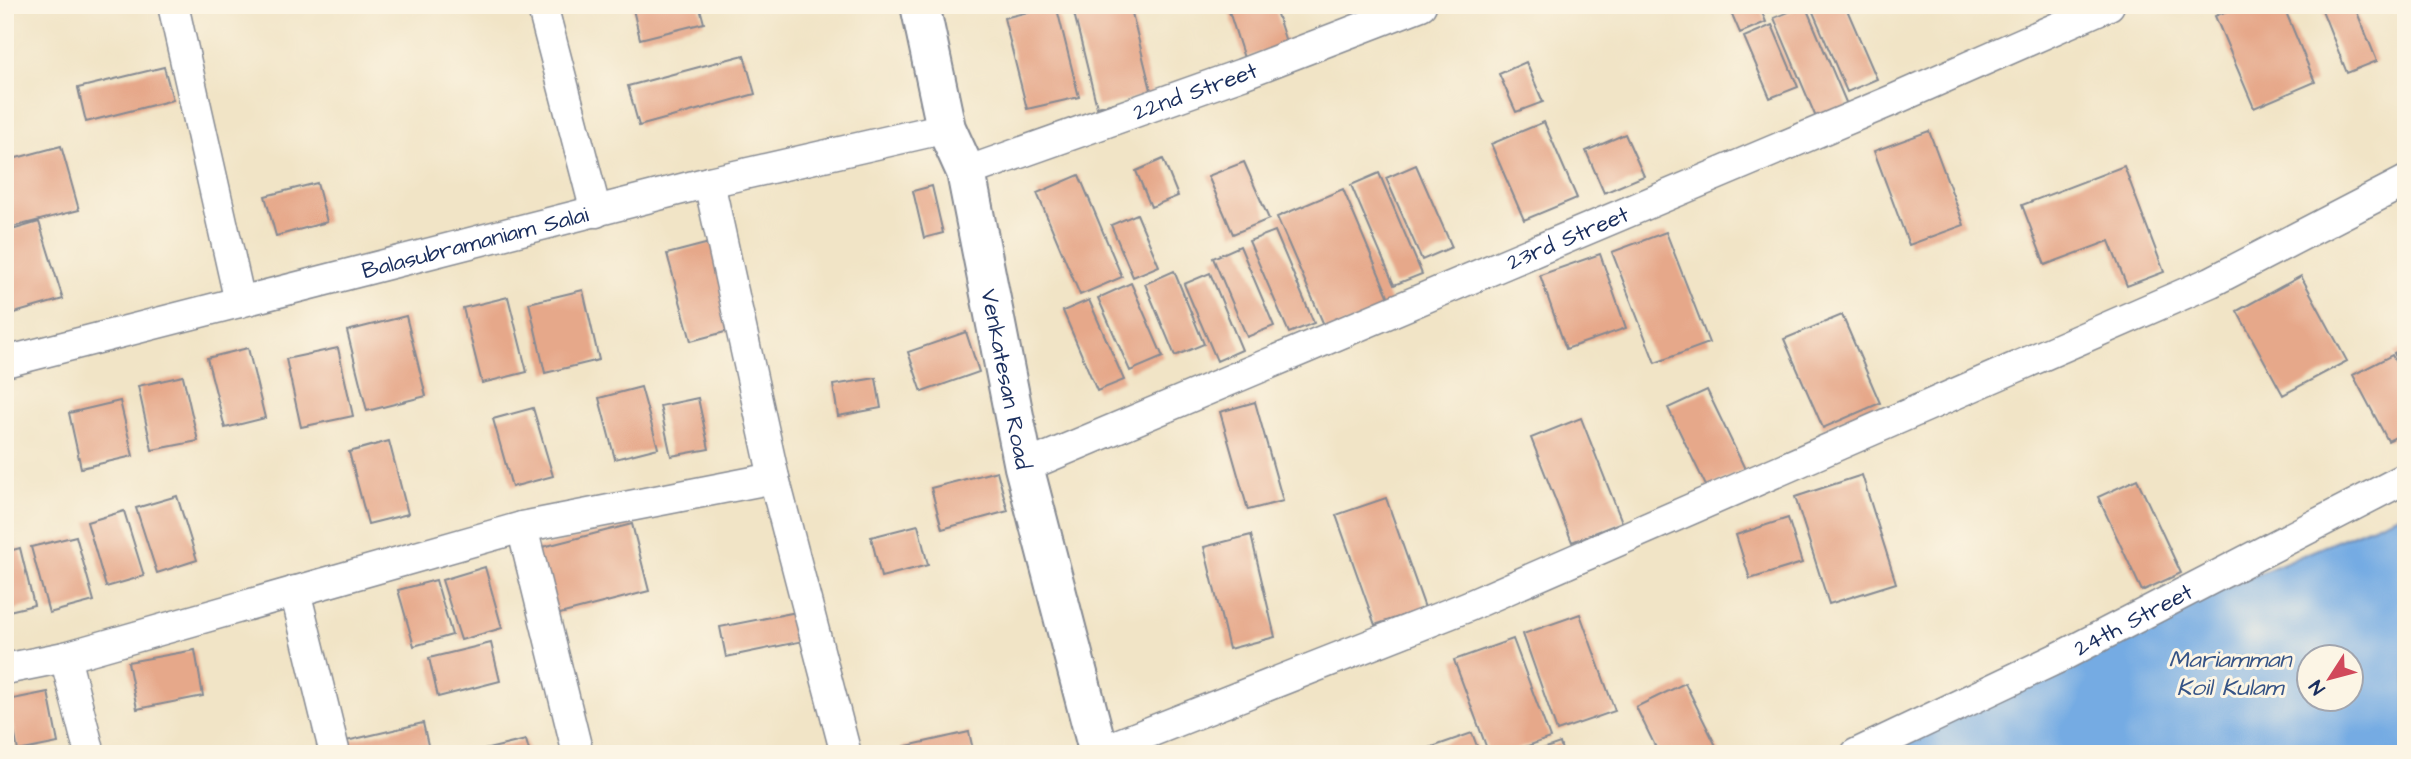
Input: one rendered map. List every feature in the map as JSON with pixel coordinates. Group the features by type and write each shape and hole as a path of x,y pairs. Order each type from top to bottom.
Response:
{"street":[{"path":"173,5 240,302"},
{"path":"542,5 596,212"},
{"name":"Venkatesan Road","path":"920,5 946,128 966,172 1024,467 1099,753"},
{"name":"22nd Street","path":"966,172 1255,69 1422,5"},
{"name":"23rd Street","path":"1024,467 1893,100 2109,5"},
{"name":"Balasubramaniam Salai","path":"5,362 709,182 946,128"},
{"path":"1099,753 1469,606 2211,282 2406,181"},
{"path":"709,182 774,478 846,754"},
{"path":"5,669 65,657 522,527 774,478"},
{"name":"24th Street","path":"1857,754 2062,656 2406,478"},
{"path":"522,527 578,754"},
{"path":"295,591 335,754"},
{"path":"65,657 90,754"}],"water":[{"name":"Mariamman Koil Kulam","path":"2406,512 2406,754 1879,754 2062,656"}],"building":[{"path":"632,5 699,5 704,23 640,39"},
{"path":"1056,5 1079,97 1027,109 1004,18"},
{"path":"1072,5 1130,5 1152,94 1097,107"},
{"path":"1227,5 1274,5 1287,45 1244,58"},
{"path":"1728,5 1759,5 1766,22 1740,33"},
{"path":"1805,5 1848,107 1817,120 1774,18"},
{"path":"1810,5 1845,5 1877,79 1847,92"},
{"path":"2241,5 2283,5 2315,82 2254,108 2215,16"},
{"path":"2320,5 2354,5 2377,61 2347,73"},
{"path":"1772,25 1798,87 1770,98 1744,37"},
{"path":"744,55 755,94 639,126 628,86"},
{"path":"1526,62 1543,102 1516,112 1499,74"},
{"path":"164,67 173,100 86,122 78,88"},
{"path":"1544,122 1577,198 1524,220 1491,144"},
{"path":"1929,131 1964,225 1909,245 1874,151"},
{"path":"1625,134 1644,176 1604,193 1586,151"},
{"path":"61,146 79,210 5,229 5,161"},
{"path":"1163,159 1178,196 1151,207 1136,171"},
{"path":"1244,162 1269,219 1233,234 1208,176"},
{"path":"1416,165 1452,247 1422,260 1386,178"},
{"path":"2124,166 2164,272 2127,286 2109,241 2045,265 2022,205"},
{"path":"1379,173 1422,274 1394,285 1351,185"},
{"path":"1079,175 1122,277 1080,295 1037,193"},
{"path":"317,183 327,222 276,236 265,196"},
{"path":"932,186 943,233 924,238 913,191"},
{"path":"1343,189 1392,305 1327,332 1277,217"},
{"path":"1137,214 1159,266 1133,277 1111,225"},
{"path":"39,222 63,299 11,314 5,294 5,232"},
{"path":"1275,231 1314,323 1289,333 1249,241"},
{"path":"1666,232 1709,343 1655,363 1612,252"},
{"path":"717,241 740,328 691,341 667,254"},
{"path":"1240,246 1274,326 1247,337 1213,258"},
{"path":"1600,254 1626,328 1566,349 1540,275"},
{"path":"1174,271 1204,344 1175,356 1145,284"},
{"path":"1210,273 1242,350 1217,361 1184,284"},
{"path":"2301,276 2347,361 2283,395 2237,311"},
{"path":"1131,283 1163,357 1130,371 1098,298"},
{"path":"583,290 599,360 545,373 529,303"},
{"path":"508,297 527,372 482,383 463,308"},
{"path":"1089,300 1124,380 1097,391 1063,311"},
{"path":"1842,315 1880,403 1823,428 1784,339"},
{"path":"406,316 426,396 367,411 347,331"},
{"path":"966,332 979,372 922,392 908,352"},
{"path":"2406,347 2406,376 2394,353"},
{"path":"248,348 265,418 225,428 207,358"},
{"path":"338,348 353,416 301,427 286,359"},
{"path":"2392,355 2406,382 2406,432 2388,441 2353,375"},
{"path":"183,376 198,441 152,450 138,386"},
{"path":"876,378 881,408 838,416 833,385"},
{"path":"641,387 658,448 615,459 599,398"},
{"path":"1707,390 1745,469 1707,488 1668,408"},
{"path":"698,398 709,449 671,456 660,406"},
{"path":"120,401 133,456 81,468 69,413"},
{"path":"1255,402 1283,501 1248,510 1220,412"},
{"path":"533,408 553,476 512,487 493,419"},
{"path":"1581,418 1622,522 1572,542 1531,438"},
{"path":"389,441 408,514 368,524 349,452"},
{"path":"997,471 1008,511 942,529 931,488"},
{"path":"1862,475 1896,583 1829,604 1795,497"},
{"path":"2137,479 2181,573 2142,591 2098,497"},
{"path":"177,496 197,560 157,573 136,508"},
{"path":"1386,498 1425,608 1375,625 1336,515"},
{"path":"124,511 144,576 106,587 87,522"},
{"path":"1788,518 1802,563 1750,579 1736,535"},
{"path":"632,524 649,591 552,616 535,549"},
{"path":"918,525 928,565 881,577 871,537"},
{"path":"1251,535 1275,637 1229,649 1204,547"},
{"path":"76,536 94,601 49,613 31,547"},
{"path":"20,548 34,605 5,612 5,552"},
{"path":"485,567 502,628 461,640 442,580"},
{"path":"436,580 452,635 414,646 398,590"},
{"path":"802,611 808,640 726,657 720,627"},
{"path":"1580,614 1615,711 1557,731 1523,634"},
{"path":"1513,639 1550,738 1505,754 1489,754 1454,660"},
{"path":"491,643 500,681 438,697 429,658"},
{"path":"195,650 203,696 137,709 128,662"},
{"path":"1685,683 1720,754 1659,754 1636,707"},
{"path":"48,692 58,743 18,751 8,700"},
{"path":"423,723 430,754 345,754 342,742"},
{"path":"969,732 974,754 904,754 902,747"},
{"path":"1472,733 1480,754 1415,754 1415,753"},
{"path":"526,740 530,754 471,754 471,753"},
{"path":"1560,743 1563,754 1531,754 1531,753"}]}
